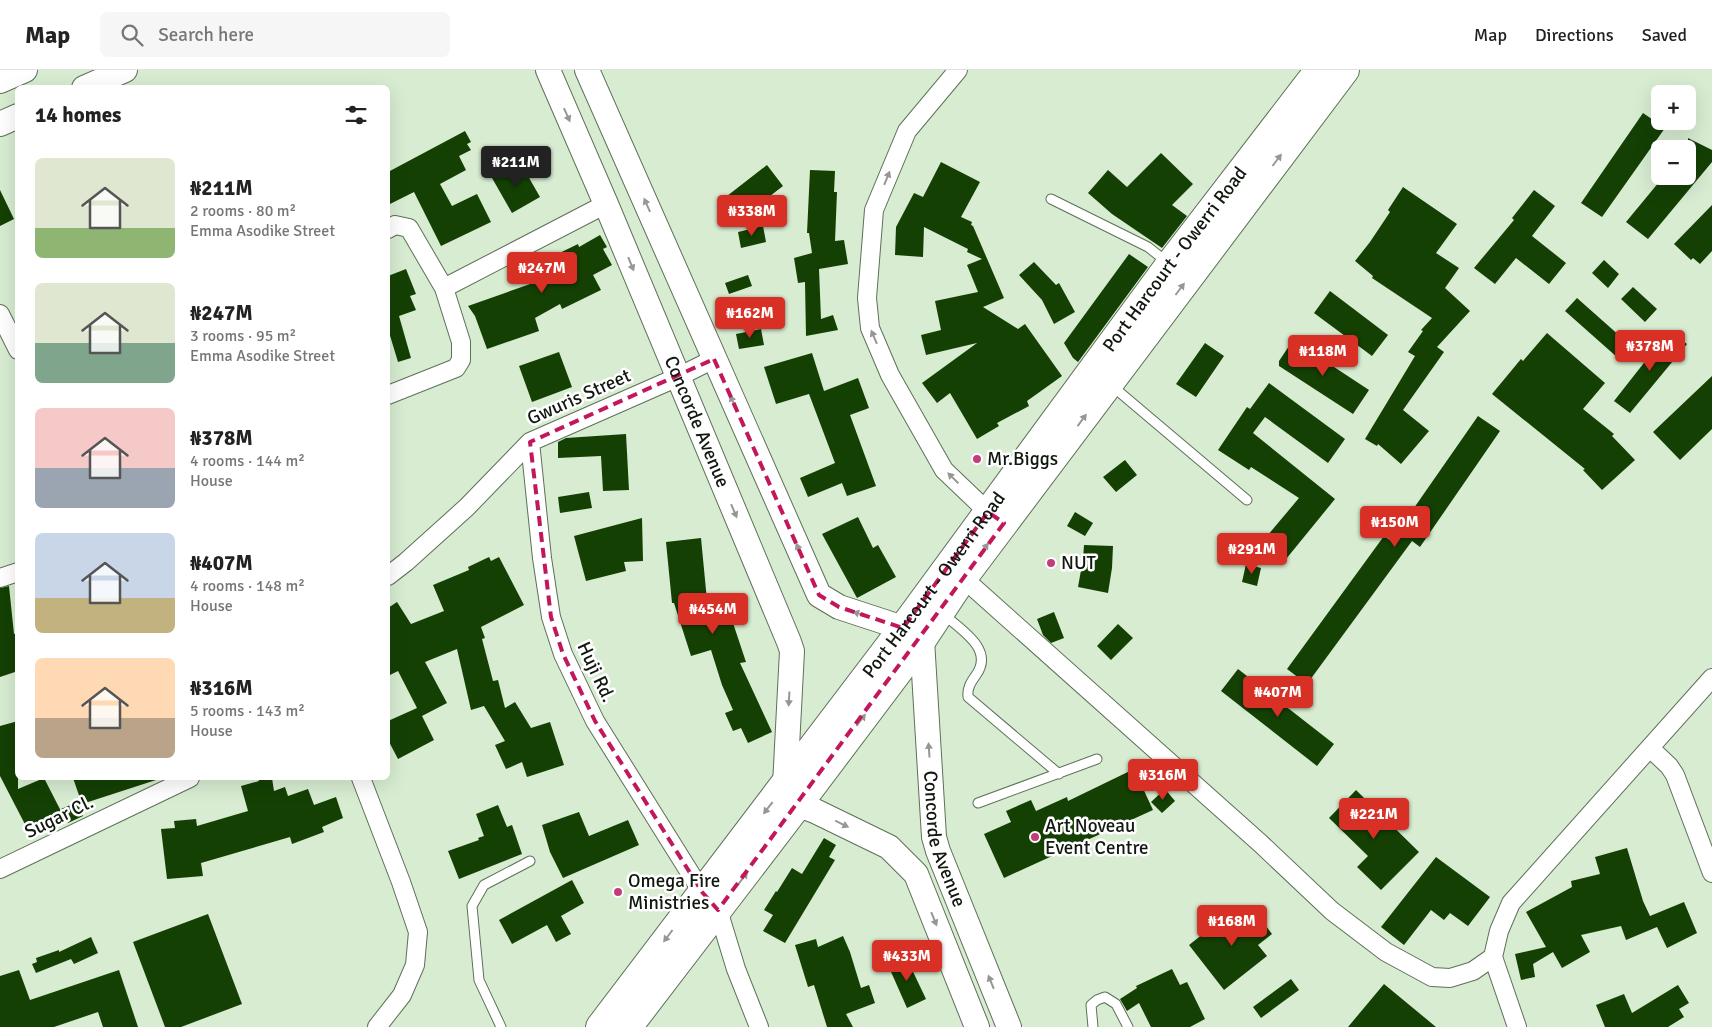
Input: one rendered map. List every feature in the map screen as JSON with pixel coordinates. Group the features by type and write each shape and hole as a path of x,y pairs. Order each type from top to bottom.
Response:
{"main road":[{"name":"Port Harcourt - Owerri Road","path":"600,1027 710,901 912,634 996,518 1170,264 1318,70"},
{"name":"Port Harcourt - Owerri Road","path":"912,634 940,612 963,578 996,518 1109,384 1345,70"},
{"name":"Port Harcourt - Owerri Road","path":"628,1027 710,901"}],"street":[{"path":"0,80 25,70"},
{"path":"91,85 125,70"},
{"name":"Concorde Avenue","path":"548,70 606,204 792,651 791,795 815,811 889,847 916,874 977,1027"},
{"path":"587,70 819,595 840,607 912,634"},
{"path":"958,70 907,131 874,210 867,298 870,328 895,384 944,470 996,518"},
{"path":"0,124 15,117"},
{"path":"444,288 606,204"},
{"path":"390,228 395,225 409,228 444,288 461,342 461,360 456,368 390,394"},
{"path":"0,314 15,344"},
{"name":"Gwuris Street","path":"390,574 467,507 530,442 678,377 714,359"},
{"name":"Huji Rd.","path":"530,442 542,558 551,617 563,654 596,721 710,901 759,1027"},
{"path":"0,578 15,573"},
{"path":"963,578 1260,843 1332,911 1386,952 1432,977 1450,978 1473,971 1493,957"},
{"name":"Concorde Avenue","path":"912,634 934,837 1010,1027"},
{"path":"1517,1027 1493,957 1499,930 1511,903 1712,678"},
{"path":"1650,748 1669,766 1675,775 1712,873"},
{"name":"Sugar Cl.","path":"0,869 186,780"},
{"path":"361,780 401,882 418,932 415,965 402,995 377,1027"}],"lane":[{"path":"1051,200 1148,247 1170,264"},
{"path":"1109,384 1247,500"},
{"path":"940,612 977,644 983,659 980,669 970,683 967,692 968,697 1058,774"},
{"path":"978,803 1097,759"},
{"path":"501,1027 479,980 472,906 484,884 530,861"},
{"path":"1092,1027 1091,1005 1105,997 1116,1004 1128,1027"}],"highlighted area":[{"path":"714,359 819,595 839,607 903,628 988,512 1004,523 718,910 702,892 595,721 563,654 551,617 530,442"}],"building":[{"path":"1643,113 1651,118 1651,130 1664,130 1657,140 1651,140 1651,148 1602,217 1581,203"},
{"path":"465,131 471,142 467,144 471,150 459,156 466,170 440,184 452,206 477,194 491,222 441,246 414,192 390,204 390,171"},
{"path":"1696,142 1712,150 1712,162 1696,181"},
{"path":"1161,153 1193,184 1172,205 1187,216 1162,248 1112,214 1088,193 1108,170 1127,187"},
{"path":"520,162 540,197 512,213 492,178"},
{"path":"941,162 980,182 961,217 972,222 971,225 1004,298 983,307 1018,329 1025,324 1062,376 1027,401 1029,406 997,423 999,426 977,439 950,393 937,403 922,383 977,343 926,355 921,335 941,330 935,301 978,292 967,265 982,259 967,252 968,249 924,227 923,257 895,255 896,227 914,193 923,197"},
{"path":"767,165 783,186 743,217 727,196"},
{"path":"810,170 835,171 834,192 837,192 835,241 844,240 848,264 819,269 821,319 833,315 838,330 806,336 805,282 798,283 794,258 812,253 809,233 807,233"},
{"path":"1657,185 1693,185 1648,239 1626,222"},
{"path":"1403,187 1457,224 1436,253 1459,268 1445,288 1470,311 1437,347 1444,352 1403,410 1429,431 1401,464 1378,444 1377,446 1365,439 1415,356 1408,352 1423,331 1421,330 1432,318 1372,278 1373,276 1355,261 1390,212 1388,210"},
{"path":"0,190 14,219 0,226"},
{"path":"1534,190 1555,206 1532,236 1566,263 1549,284 1516,258 1495,284 1474,268 1514,220 1512,218"},
{"path":"1712,205 1712,251 1700,264 1693,258 1691,260 1674,244"},
{"path":"763,226 766,242 741,248 738,232"},
{"path":"600,235 607,247 603,249 612,265 593,275 601,290 562,309 560,304 535,318 539,331 487,349 475,316 468,306 533,283 531,278 543,271 539,263 578,244 579,247"},
{"path":"1129,254 1148,267 1078,362 1073,358 1064,343"},
{"path":"1604,260 1619,274 1608,288 1592,273"},
{"path":"1034,262 1056,285 1059,283 1075,312 1054,324 1042,300 1019,275"},
{"path":"406,269 416,294 410,296 416,310 399,316 411,358 398,362 390,336 390,275"},
{"path":"748,275 752,286 729,294 725,283"},
{"path":"1633,287 1657,309 1645,322 1621,299"},
{"path":"1330,291 1388,335 1372,356 1314,313"},
{"path":"1577,298 1630,345 1618,358 1565,311"},
{"path":"761,329 764,345 739,349 736,334"},
{"path":"1669,331 1687,344 1630,413 1614,401"},
{"path":"1547,333 1605,383 1583,409 1614,434 1612,436 1635,460 1602,490 1583,470 1585,469 1492,394 1521,359 1523,361"},
{"path":"1293,340 1369,390 1353,414 1279,366 1279,361"},
{"path":"1205,343 1224,356 1196,397 1176,384"},
{"path":"559,352 572,387 532,402 519,366"},
{"path":"812,353 824,391 858,378 869,408 850,415 876,486 847,496 842,483 808,497 800,478 835,463 809,394 776,404 764,367"},
{"path":"1712,376 1712,429 1680,460 1653,432"},
{"path":"1269,383 1345,439 1328,463 1265,417 1253,433 1335,499 1282,564 1270,556 1278,544 1268,535 1299,498 1251,467 1249,470 1218,450 1247,407 1250,409"},
{"path":"1478,416 1500,431 1420,547 1412,541 1307,684 1287,669 1384,536 1391,541"},
{"path":"626,434 629,490 603,491 601,456 558,458 558,442 566,438"},
{"path":"1125,460 1137,475 1116,492 1103,477"},
{"path":"589,492 592,508 560,513 558,497"},
{"path":"1075,512 1093,523 1085,536 1067,526"},
{"path":"858,517 873,548 878,545 896,577 857,598 822,534"},
{"path":"642,518 643,561 624,562 626,571 586,581 574,536"},
{"path":"701,538 708,611 727,605 746,662 740,663 772,732 748,743 741,728 733,731 725,713 733,710 722,685 711,650 691,656 674,603 672,603 666,542"},
{"path":"1084,545 1113,546 1108,593 1078,587"},
{"path":"489,557 491,561 499,557 524,605 481,627 485,638 482,639 493,681 498,680 505,708 515,702 531,728 550,722 564,765 527,777 522,762 506,769 495,745 505,741 484,706 471,710 457,649 425,662 447,703 422,716 434,740 398,759 390,744 390,720 417,708 398,671 390,675 390,607 397,602 411,624 444,611 433,585 469,570 468,567"},
{"path":"1246,564 1261,568 1257,586 1242,582"},
{"path":"9,586 15,634 15,672 0,677 0,588"},
{"path":"1054,612 1064,638 1051,643 1043,635 1037,619"},
{"path":"1118,624 1133,638 1111,660 1097,646"},
{"path":"1238,669 1334,744 1317,766 1221,691"},
{"path":"15,722 15,780 18,780 18,789 39,780 45,780 64,817 30,834 0,776 0,726"},
{"path":"1134,769 1153,810 1004,878 984,834 1011,822 1006,811 1031,800 1036,811 1067,797 1068,801"},
{"path":"74,780 156,780 82,804"},
{"path":"272,780 274,791 285,787 288,796 308,789 314,805 336,797 343,818 322,827 324,832 292,844 290,837 201,863 203,876 167,879 161,829 175,828 174,821 196,819 197,826 248,811 241,786 259,781"},
{"path":"1165,789 1175,801 1162,813 1151,802"},
{"path":"1356,790 1419,852 1381,890 1357,867 1368,856 1329,818"},
{"path":"77,802 83,816 68,823 61,809"},
{"path":"498,805 507,827 512,825 522,854 459,879 448,851 479,840 478,838 484,836 476,814"},
{"path":"579,812 589,836 628,820 639,845 563,878 550,852 542,825"},
{"path":"824,838 836,845 829,857 835,860 785,943 763,931 773,915 764,910 792,868 802,874"},
{"path":"1627,848 1643,901 1650,916 1684,902 1697,933 1667,948 1657,927 1626,940 1621,926 1581,935 1590,952 1562,968 1553,952 1533,964 1535,977 1521,980 1515,954 1546,947 1526,912 1572,887 1571,881 1600,874 1595,857"},
{"path":"1436,857 1490,897 1468,926 1450,913 1444,920 1431,910 1404,945 1381,927"},
{"path":"572,880 584,903 561,916 571,934 556,942 547,925 512,944 499,920"},
{"path":"1237,907 1248,921 1257,914 1272,934 1258,945 1267,956 1224,990 1189,945"},
{"path":"208,914 242,1004 181,1027 165,1027 133,942"},
{"path":"843,936 861,988 869,985 875,1003 846,1014 853,1027 827,1027 814,985 808,987 795,945 816,939 818,947"},
{"path":"91,937 98,953 74,964 71,959 36,973 32,964 37,962 36,958 59,950 59,952"},
{"path":"906,957 926,999 907,1008 888,965"},
{"path":"1172,969 1180,985 1187,982 1205,1019 1190,1027 1151,1027 1139,1003 1127,1011 1120,999 1137,988 1136,986"},
{"path":"19,970 30,1000 119,970 138,1027 103,1027 98,1012 54,1027 0,1027 0,976"},
{"path":"1291,979 1299,990 1261,1018 1253,1007"},
{"path":"1384,984 1436,1027 1348,1027"},
{"path":"1678,985 1689,1003 1679,1009 1684,1017 1668,1027 1605,1027 1596,1005 1624,994 1632,1013"}],"place":[{"name":"Mr.Biggs","path":"977,459"},
{"name":"NUT","path":"1051,563"},
{"name":"Art Noveau Event Centre","path":"1035,837"},
{"name":"Omega Fire Ministries","path":"618,892"}]}
